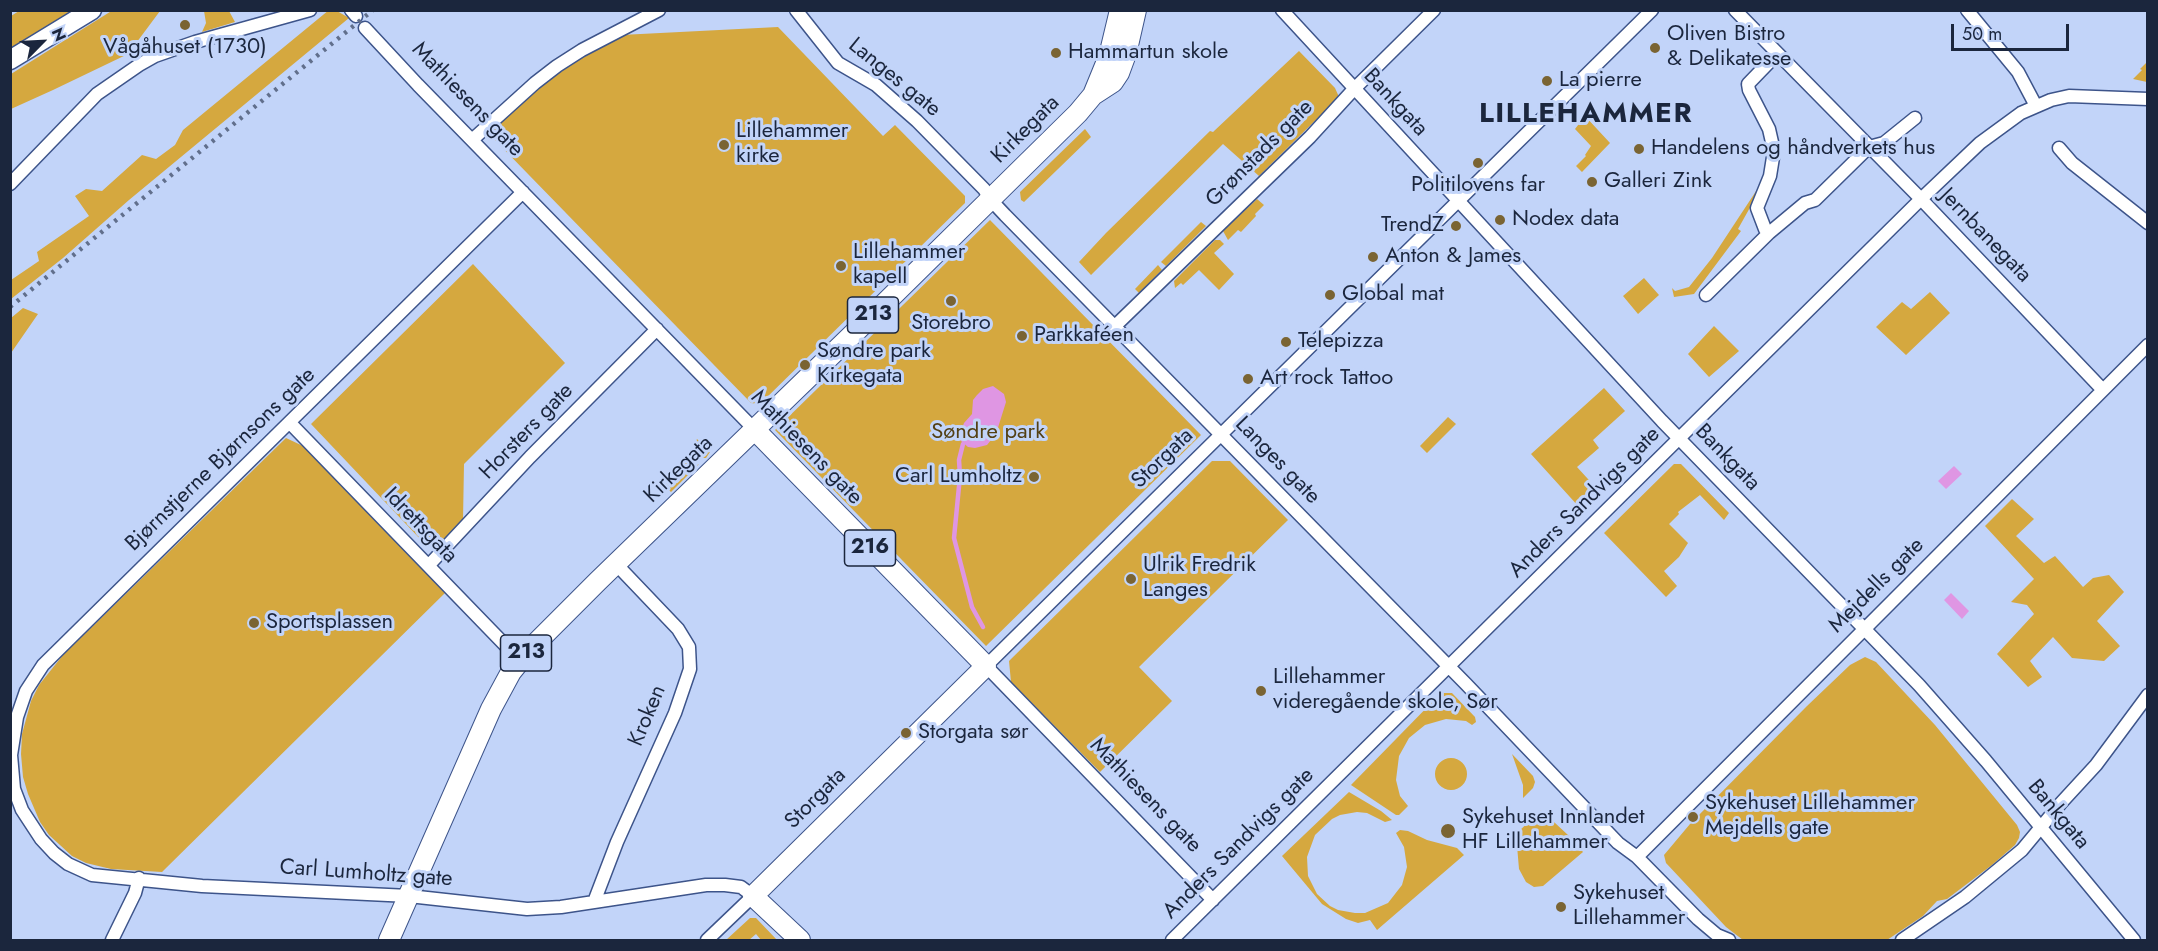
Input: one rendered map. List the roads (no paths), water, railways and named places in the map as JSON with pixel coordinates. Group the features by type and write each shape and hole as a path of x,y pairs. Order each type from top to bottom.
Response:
{"main road":[{"name":"213","path":"1093,95 1109,56 1120,10"},
{"name":"213","path":"1093,95 1113,82 1119,73 1126,54 1136,10"},
{"name":"Kirkegata","path":"389,940 495,700 522,657 1078,113 1093,95"},
{"name":"Mathiesens gate","path":"755,430 986,666"},
{"name":"Storgata","path":"753,896 986,666"},
{"path":"753,896 800,940"}],"street":[{"path":"10,60 92,10"},
{"path":"10,184 97,94 155,56 195,42 310,10"},
{"path":"472,140 557,66 582,50 659,10"},
{"name":"Langes gate","path":"796,10 838,63 876,85 910,114 1114,327 1448,666 1618,843 1636,857 1698,919 1717,935 1729,940"},
{"name":"Bankgata","path":"1282,10 1679,439 1919,685 1986,760 2134,940"},
{"name":"Grønstads gate","path":"1114,327 1310,136 1434,10"},
{"name":"Storgata","path":"986,666 1652,10"},
{"name":"Jernbanegata","path":"1736,10 2102,389"},
{"path":"1966,10 2018,72 2036,106"},
{"name":"Mathiesens gate","path":"365,28 755,430"},
{"path":"1769,233 1765,229 1757,208 1770,176 1774,151 1768,129 1748,84 1777,54"},
{"name":"Anders Sandvigs gate","path":"1172,940 1980,143 2006,123 2036,106 2069,96 2148,99"},
{"path":"1706,295 1769,233 1805,203 1815,200 1869,147 1884,143 1915,118"},
{"path":"2059,148 2072,163 2148,223"},
{"name":"Bjørnstjerne Bjørnsons gate","path":"12,791 11,755 15,727 20,704 34,676 100,606 290,423 523,192"},
{"name":"Horsters gate","path":"429,565 530,456 657,329"},
{"name":"Mejdells gate","path":"1636,857 2148,345"},
{"name":"Idrettsgata","path":"290,423 506,646 522,657"},
{"name":"Kroken","path":"594,902 617,842 675,712 690,669 689,648 678,629 616,564"},
{"name":"Mathiesens gate","path":"986,666 1212,900"},
{"path":"1902,940 1965,897 2022,850 2096,765 2148,695"},
{"name":"Carl Lumholtz gate","path":"12,791 31,825 54,853 68,864 92,874 202,885 409,896 526,909 594,902 706,885 741,887 753,896"},
{"path":"112,940 135,893 139,878"},
{"name":"Storgata","path":"707,940 753,896"}],"waterway":[{"path":"963,444 959,460 960,476 954,538 972,607 983,627"}],"railway":[{"path":"10,307 373,10"}],"place":[{"name":"Vågåhuset (1730)","path":"185,25"},
{"name":"Oliven Bistro & Delikatesse","path":"1655,48"},
{"name":"Hammartun skole","path":"1056,53"},
{"name":"La pierre","path":"1547,81"},
{"name":"Lillehammer kirke","path":"724,145"},
{"name":"Handelens og håndverkets hus","path":"1639,149"},
{"name":"Politilovens far","path":"1478,163"},
{"name":"Galleri Zink","path":"1592,182"},
{"name":"Nodex data","path":"1500,220"},
{"name":"TrendZ","path":"1456,226"},
{"name":"Anton & James","path":"1373,257"},
{"name":"Lillehammer kapell","path":"841,266"},
{"name":"Global mat","path":"1330,295"},
{"name":"Storebro","path":"951,301"},
{"name":"Parkkaféen","path":"1022,336"},
{"name":"Telepizza","path":"1286,342"},
{"name":"Søndre park Kirkegata","path":"805,365"},
{"name":"Art rock Tattoo","path":"1248,379"},
{"name":"Carl Lumholtz","path":"1034,477"},
{"name":"Ulrik Fredrik Langes","path":"1131,579"},
{"name":"Sportsplassen","path":"254,623"},
{"name":"Lillehammer videregående skole, Sør","path":"1261,691"},
{"name":"Storgata sør","path":"906,733"},
{"name":"Sykehuset Lillehammer Mejdells gate","path":"1693,817"},
{"name":"Sykehuset Innlandet HF Lillehammer","path":"1448,831"},
{"name":"Sykehuset Lillehammer","path":"1561,907"}],"district":[{"name":"LILLEHAMMER","path":"1586,115"}],"park label":[{"name":"Søndre park","path":"988,433"}]}
